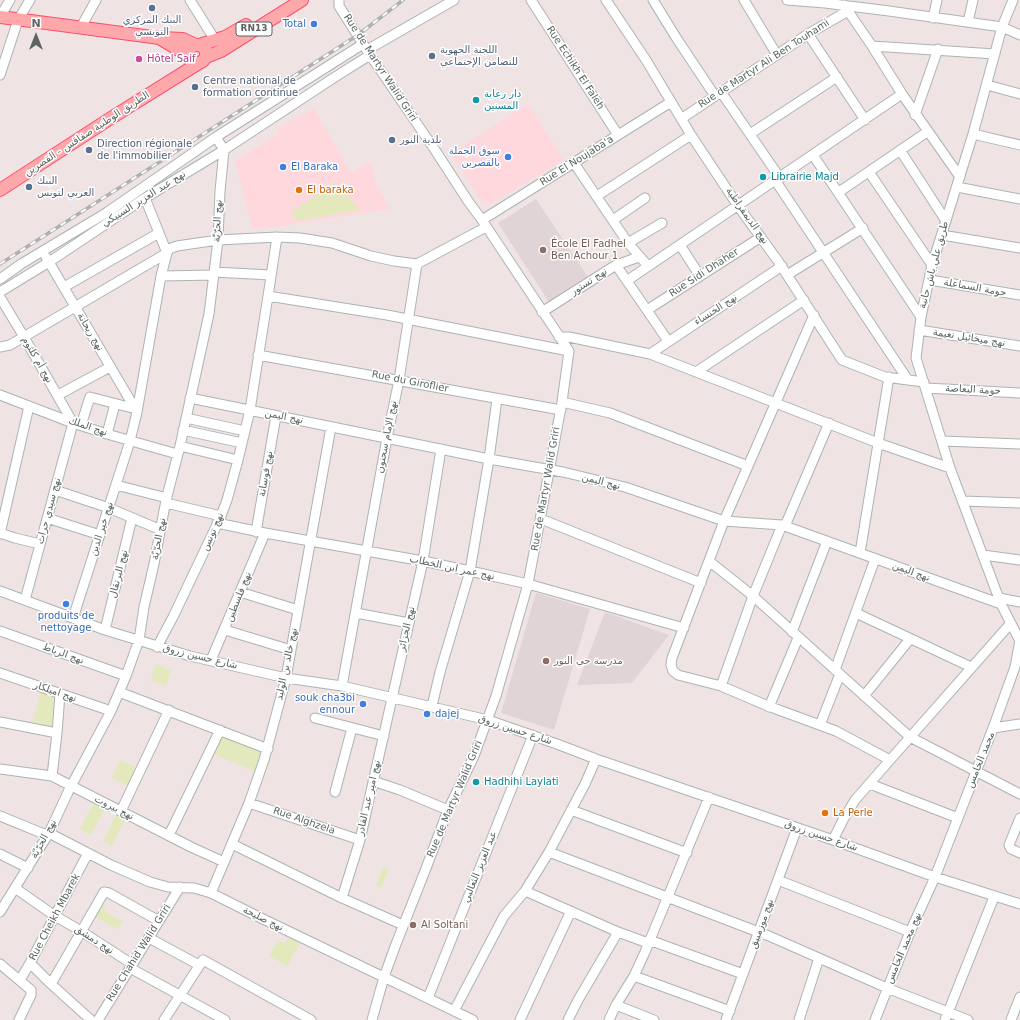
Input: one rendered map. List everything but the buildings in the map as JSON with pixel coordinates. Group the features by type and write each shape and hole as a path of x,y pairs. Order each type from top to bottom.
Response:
{"main road":[{"name":"RN13","path":"198,45 231,34 288,0"},
{"name":"RN13","path":"195,59 221,51 302,0"},
{"path":"0,17 160,38 182,39 198,45"},
{"path":"160,38 195,59"},
{"name":"الطريق الوطنية صفاقس - القصرين","path":"0,190 175,78 195,59 191,47 198,45"}],"street":[{"path":"0,17 10,0"},
{"path":"0,75 18,20 30,0"},
{"path":"82,27 96,0"},
{"path":"190,0 215,40"},
{"path":"331,0 339,3"},
{"name":"نهج عبد العزيز السبيكي","path":"0,279 21,264 106,213 216,137 454,0"},
{"name":"Rue Echikh El Faleh","path":"531,0 618,135"},
{"name":"نهج الديمقراطية","path":"606,0 646,60 691,135 738,206 782,266 842,360 889,377 925,385"},
{"path":"653,0 677,39 750,134 778,179 800,219 824,252 908,380"},
{"path":"744,0 777,55"},
{"path":"786,0 826,2 846,8 861,4 933,18 1002,27 1020,35"},
{"path":"933,18 937,0"},
{"path":"968,22 973,0"},
{"name":"طريق علي باش حانبة","path":"1013,0 1002,27 996,54 973,134 932,265 921,317 916,358 950,468 984,555 1000,601 1010,624 1020,640"},
{"name":"Rue de Martyr Walid Griri","path":"339,3 367,50 569,351 550,470 528,584 496,696 474,756 448,810 426,871 403,924 384,977 374,1019"},
{"path":"846,8 927,132 960,177"},
{"name":"Rue de Martyr Ali Ben Touhami","path":"681,119 846,8"},
{"path":"808,34 865,120"},
{"path":"872,46 938,49 996,54"},
{"path":"916,115 938,49"},
{"name":"نهج عبد العزيز السبيكي","path":"0,292 49,262 145,198 224,150 335,76 367,50"},
{"path":"750,134 837,78"},
{"path":"987,85 1020,94"},
{"path":"628,280 902,94"},
{"name":"Rue El Noujaba'a","path":"484,224 574,163 671,102"},
{"path":"839,192 927,132"},
{"path":"973,134 1020,145"},
{"path":"597,196 691,135"},
{"path":"216,137 224,150"},
{"name":"نهج الحرّيّة","path":"0,912 49,833 71,786 111,711 139,640 145,602 166,501 209,314 218,240 220,191 224,150"},
{"path":"900,150 946,221"},
{"path":"813,155 921,317"},
{"path":"574,163 628,243 648,266"},
{"path":"869,172 932,265"},
{"path":"957,187 1020,199"},
{"path":"145,198 167,253"},
{"path":"613,220 645,198"},
{"path":"628,243 662,223"},
{"path":"0,347 10,346 167,253 169,249 173,247 218,240 277,237 305,238 332,243 371,256 417,264 484,224"},
{"path":"788,275 863,228"},
{"path":"64,287 159,233"},
{"path":"942,235 1020,248"},
{"name":"نهج تونس","path":"157,647 173,617 219,520 238,460 250,410 277,237"},
{"name":"Rue Sidi Dhaher","path":"647,310 761,237"},
{"path":"680,245 700,276"},
{"name":"نهج ريحانة","path":"43,251 110,367 137,410"},
{"name":"نهج خير الدين","path":"73,618 130,441 161,276 167,253"},
{"name":"نهج تستور","path":"542,312 616,265 639,257"},
{"name":"نهج الإمام سحنون","path":"342,686 399,380 417,264"},
{"path":"616,265 628,280 668,341"},
{"name":"نهج الخنساء","path":"650,354 782,266"},
{"path":"161,276 214,273 271,275"},
{"name":"حومة السماعلة","path":"930,280 1020,295"},
{"path":"268,296 358,310 569,351"},
{"name":"نهج أم كلثوم","path":"0,297 58,395 77,424"},
{"path":"696,372 804,300"},
{"path":"814,315 724,521 672,658 671,665 673,671 678,675 721,686 770,707 836,731 890,760"},
{"name":"نهج ميخائيل نعيمة","path":"919,330 1020,346"},
{"path":"559,337 569,337 650,354 878,443 950,468"},
{"name":"Rue du Giroflier","path":"258,355 498,399 610,413 748,466"},
{"path":"58,395 110,367"},
{"path":"860,553 889,377"},
{"name":"حومة البعاصة","path":"925,385 1020,393"},
{"name":"نهج الملك","path":"0,395 77,424 130,441 238,460"},
{"name":"نهج سيدي حراث","path":"25,600 55,490 77,424 89,397 115,404"},
{"name":"نهج اليمن","path":"190,398 550,470 625,487 724,521 784,526 1000,601 1020,602"},
{"path":"432,706 440,672 470,571 498,399"},
{"path":"107,434 115,404 137,410"},
{"path":"29,406 0,533 40,544"},
{"name":"نهج فوسانة","path":"261,532 276,416"},
{"path":"186,418 245,431"},
{"path":"721,686 753,596 828,423"},
{"name":"نهج خالد بن الوليد","path":"211,893 249,803 268,749 286,678 331,427"},
{"path":"183,430 242,443"},
{"path":"942,440 1020,444"},
{"name":"نهج الجزائر","path":"392,697 423,561 441,449"},
{"path":"116,485 166,501"},
{"path":"55,490 109,508 161,530"},
{"name":"نهج عمر ابن الخطاب","path":"166,501 219,520 261,532 423,561 528,584 684,628"},
{"path":"963,501 1020,503"},
{"path":"47,518 100,535"},
{"name":"نهج البرتقال","path":"105,630 132,518"},
{"path":"541,519 701,583"},
{"name":"نهج فلسطين","path":"211,660 240,592 261,532"},
{"path":"770,707 827,541"},
{"path":"984,555 1020,560"},
{"path":"820,725 856,613 876,559"},
{"path":"709,561 753,596 910,736 1020,794"},
{"name":"شارع حسين زروق","path":"0,591 105,630 190,656 286,678 342,686 488,720 935,877 1020,904"},
{"path":"240,592 298,610"},
{"path":"356,613 409,623"},
{"path":"856,613 971,667"},
{"path":"833,840 855,800 1010,624"},
{"path":"225,630 291,650"},
{"name":"نهج الرباط","path":"0,631 126,676"},
{"path":"864,696 910,639"},
{"name":"محمد الخامس","path":"935,877 1015,667 1020,640"},
{"name":"نهج اميلكار","path":"0,673 111,711"},
{"path":"119,692 268,749"},
{"path":"52,776 60,694"},
{"name":"نهج امير عبد القادر","path":"342,898 360,840 392,697"},
{"path":"121,811 169,710"},
{"path":"315,718 384,736"},
{"path":"0,722 57,733"},
{"path":"993,728 1020,724"},
{"path":"335,792 352,728"},
{"path":"169,835 220,730"},
{"name":"عبد العزيز الثعالبي","path":"428,998 533,735"},
{"path":"454,1011 504,916 525,891 549,852 585,784 596,759"},
{"name":"نهج بيروت","path":"0,770 52,776 224,862"},
{"path":"373,781 400,790 448,810"},
{"path":"870,784 958,818"},
{"path":"609,1020 616,1004 634,976 709,798"},
{"name":"Rue Alghzela","path":"249,803 360,840"},
{"path":"571,810 686,853"},
{"name":"نهج صليحة","path":"0,816 44,834 49,833 111,865 150,882 168,887 194,888 211,893 473,1020"},
{"path":"1020,818 1009,845 1011,849 1020,853"},
{"name":"نهج موزمبيق","path":"726,1020 797,828"},
{"path":"232,844 342,898 403,924"},
{"path":"549,852 759,932 887,988 946,1016 968,1020"},
{"name":"Rue Cheikh Mbarek","path":"20,980 88,853"},
{"path":"0,854 28,868"},
{"name":"نهج محمد الخامس","path":"875,1020 910,932 935,877"},
{"path":"778,880 910,932"},
{"name":"Rue Chahid Walid Griri","path":"98,1020 180,887"},
{"name":"نهج دمشق","path":"16,888 55,916 81,931 131,966 180,996 225,1020"},
{"path":"525,891 618,932 743,974"},
{"path":"51,984 104,892 109,892 159,921"},
{"path":"946,1016 994,896"},
{"path":"520,1020 571,911"},
{"path":"568,1020 618,932"},
{"path":"149,938 199,965"},
{"path":"799,1020 819,958"},
{"path":"164,1020 199,965 202,961 206,960 311,1020"},
{"path":"30,963 91,1020"},
{"path":"0,964 30,988 31,993 19,1020"},
{"path":"634,976 730,1011"},
{"path":"1010,1020 1020,997"},
{"path":"616,1004 654,1020"}],"shaded area":[{"name":"سوق الجملة بالقصرين","path":"528,104 564,160 489,205 487,202 484,204 451,154"},
{"path":"314,108 351,173 371,161 375,182 390,209 253,230 235,161 279,133 277,130"},
{"name":"École El Fadhel Ben Achour 1","path":"536,199 588,277 549,302 498,223"},
{"name":"مدرسة حي النور","path":"536,593 590,609 554,730 501,713"},
{"path":"605,612 669,635 632,683 577,685"}],"green space":[{"path":"334,182 360,210 296,221 292,212"},
{"path":"155,664 171,670 166,686 151,681"},
{"path":"41,690 57,695 55,729 32,725"},
{"path":"221,733 264,751 256,772 213,754"},
{"path":"120,760 138,768 129,786 112,778"},
{"path":"95,801 106,807 91,835 80,829"},
{"path":"117,813 126,817 112,846 103,841"},
{"path":"383,867 389,869 381,888 376,886"},
{"path":"99,901 106,905 103,910 123,921 118,929 91,915"},
{"path":"289,937 300,943 287,966 269,956 278,940 285,943"}],"railway":[{"path":"0,264 358,35 403,0"}],"place":[{"name":"البنك المركزي التونسي","path":"152,8"},
{"name":"Total","path":"314,24"},
{"name":"اللجنة الجهوية للتضامن الإجتماعي","path":"432,56"},
{"name":"Hôtel Saif","path":"139,59"},
{"name":"Centre national de formation continue","path":"195,87"},
{"name":"دار رعاية المسنين","path":"476,100"},
{"name":"بلدية النور","path":"392,140"},
{"name":"Direction régionale de l'immobilier","path":"89,150"},
{"name":"سوق الجملة بالقصرين","path":"508,157"},
{"name":"El Baraka","path":"283,167"},
{"name":"Librairie Majd","path":"763,177"},
{"name":"البنك العربي لتونس","path":"29,187"},
{"name":"El baraka","path":"299,190"},
{"name":"École El Fadhel Ben Achour 1","path":"543,250"},
{"name":"produits de nettoyage","path":"66,604"},
{"name":"مدرسة حي النور","path":"546,661"},
{"name":"souk cha3bi ennour","path":"363,704"},
{"name":"dajej","path":"427,714"},
{"name":"Hadhihi Laylati","path":"476,782"},
{"name":"La Perle","path":"825,813"},
{"name":"Al Soltani","path":"413,925"}]}
